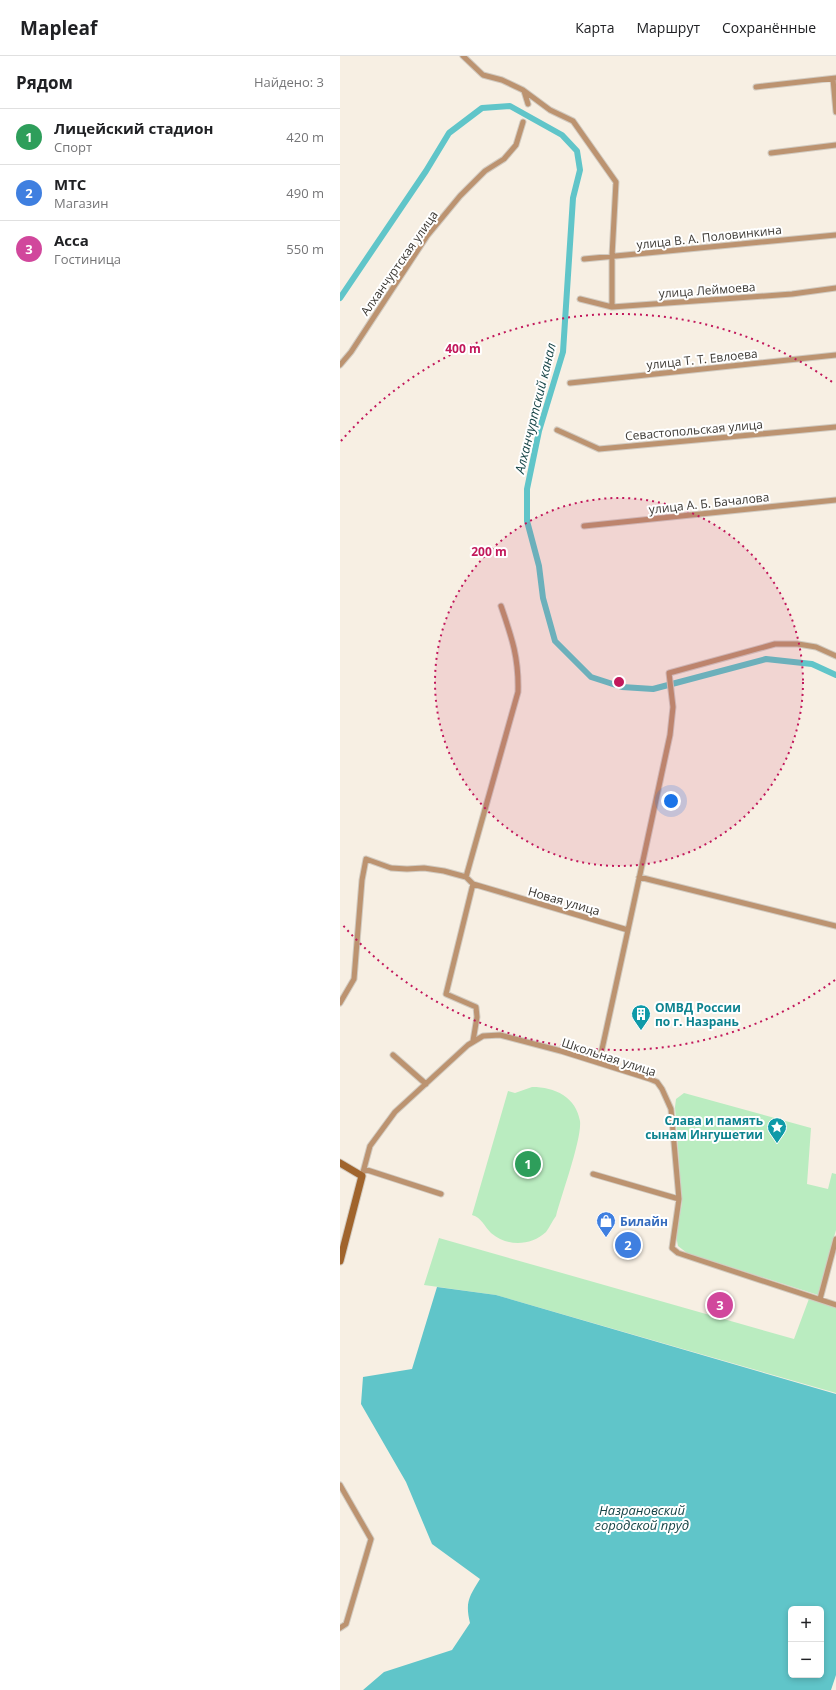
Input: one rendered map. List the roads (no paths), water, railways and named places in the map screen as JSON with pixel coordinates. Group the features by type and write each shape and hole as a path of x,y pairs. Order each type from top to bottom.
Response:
{"street":[{"path":"462,56 482,75 502,80 524,90 550,110 573,121 616,182 612,256 612,307"},
{"path":"756,87 834,78 836,112"},
{"path":"524,90 528,104"},
{"name":"Алханчуртская улица","path":"340,364 351,352 427,236 460,196 485,171 504,159 516,145 523,122"},
{"path":"770,152 836,146"},
{"name":"улица В. А. Половинкина","path":"584,259 836,235"},
{"name":"улица Леймоева","path":"580,298 612,307 792,294 836,288"},
{"name":"улица Т. Т. Евлоева","path":"570,383 836,355"},
{"name":"Севастопольская улица","path":"557,430 599,448 836,427"},
{"name":"улица А. Б. Бачалова","path":"584,526 836,500"},
{"path":"466,877 518,692 519,669 515,646 501,606"},
{"path":"599,1063 670,735 673,708 669,673 775,644 798,644 816,647 836,656"},
{"name":"Новая улица","path":"340,1003 354,979 362,880 366,859 391,868 424,868 466,877 474,884 628,930"},
{"path":"639,877 836,926"},
{"path":"340,1262 341,1247 370,1146 395,1112 473,1041 477,1017 476,1007 446,994 474,884"},
{"name":"Школьная улица","path":"473,1041 490,1035 500,1035 599,1063 657,1082 666,1095 671,1109 679,1199 672,1248 678,1253 820,1299"},
{"path":"393,1055 426,1084"},
{"path":"340,1163 363,1173 441,1194"},
{"path":"593,1174 679,1199"},
{"path":"836,1239 820,1299 836,1305"},
{"path":"340,1485 371,1539 346,1624 340,1628"}],"water":[{"name":"Назрановский городской пруд","path":"437,1287 496,1295 836,1394 836,1675 831,1690 363,1690 384,1672 452,1650 470,1623 468,1610 469,1600 480,1579 432,1544 406,1482 361,1404 363,1377 412,1369"}],"waterway":[{"name":"Алханчуртский канал","path":"340,298 426,171 449,133 482,108 510,106 562,135 577,151 580,170 573,198 563,352 539,431 527,489 527,521 539,566 543,598 555,641 591,677 622,687 653,689 766,659 812,664 836,675"}],"place":[{"name":"ОМВД России по г. Назрань","path":"641,1031"},
{"name":"Слава и память сынам Ингушетии","path":"777,1144"},
{"name":"Лицейский стадион","path":"528,1164"},
{"name":"Билайн","path":"606,1238"},
{"name":"МТС","path":"628,1245"},
{"name":"Асса","path":"720,1305"}]}
